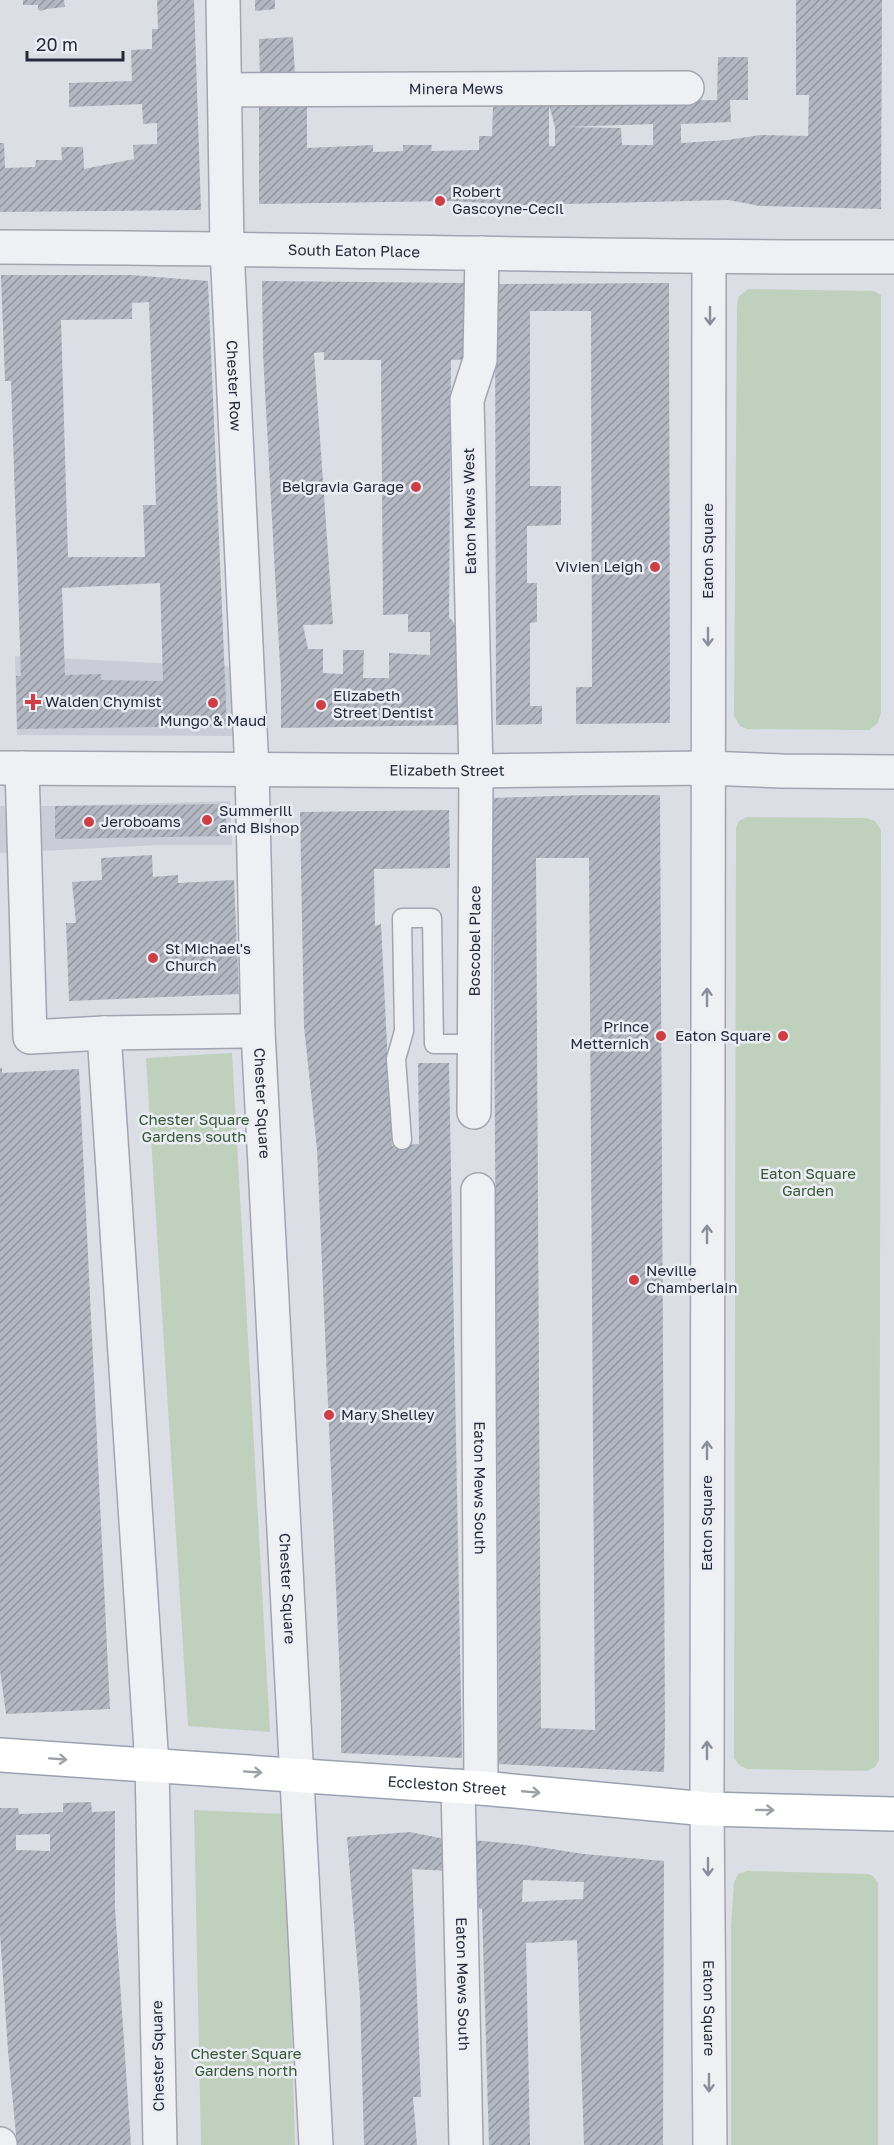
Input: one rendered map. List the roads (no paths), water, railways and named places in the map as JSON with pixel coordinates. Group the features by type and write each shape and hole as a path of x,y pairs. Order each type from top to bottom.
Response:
{"main road":[{"name":"Eccleston Street","path":"0,1755 469,1787 707,1809 894,1814"}],"street":[{"name":"Chester Row","path":"223,0 227,248 252,770"},
{"name":"Minera Mews","path":"225,90 687,88"},
{"name":"South Eaton Place","path":"0,247 227,248 709,258"},
{"name":"Eaton Mews West","path":"476,771 467,400 480,360 482,253"},
{"path":"709,258 894,257"},
{"name":"Eaton Square","path":"709,258 707,1809 710,2145"},
{"name":"Elizabeth Street","path":"6,766 476,771 707,768 894,772"},
{"name":"Chester Square","path":"6,766 30,1037 104,1033 258,1031"},
{"name":"Chester Square","path":"252,770 258,1031 316,2145"},
{"name":"Boscobel Place","path":"474,1112 476,771"},
{"name":"Chester Square","path":"104,1033 152,1765 160,2145"},
{"name":"Eaton Mews South","path":"466,2145 478,1190"}],"lane":[{"path":"402,1140 396,1059 404,1031 402,918 432,918 434,1044 474,1044"}],"place":[{"name":"Robert Gascoyne-Cecil","path":"440,201"},
{"name":"Belgravia Garage","path":"416,487"},
{"name":"Vivien Leigh","path":"655,567"},
{"name":"Walden Chymist","path":"33,702"},
{"name":"Mungo & Maud","path":"213,703"},
{"name":"Elizabeth Street Dentist","path":"321,705"},
{"name":"Summerill and Bishop","path":"207,820"},
{"name":"Jeroboams","path":"89,822"},
{"name":"St Michael's Church","path":"153,958"},
{"name":"Prince Metternich","path":"661,1036"},
{"name":"Eaton Square","path":"783,1036"},
{"name":"Neville Chamberlain","path":"634,1280"},
{"name":"Mary Shelley","path":"329,1415"}],"park label":[{"name":"Chester Square Gardens south","path":"194,1128"},
{"name":"Eaton Square Garden","path":"808,1182"},
{"name":"Chester Square Gardens north","path":"246,2062"}]}
